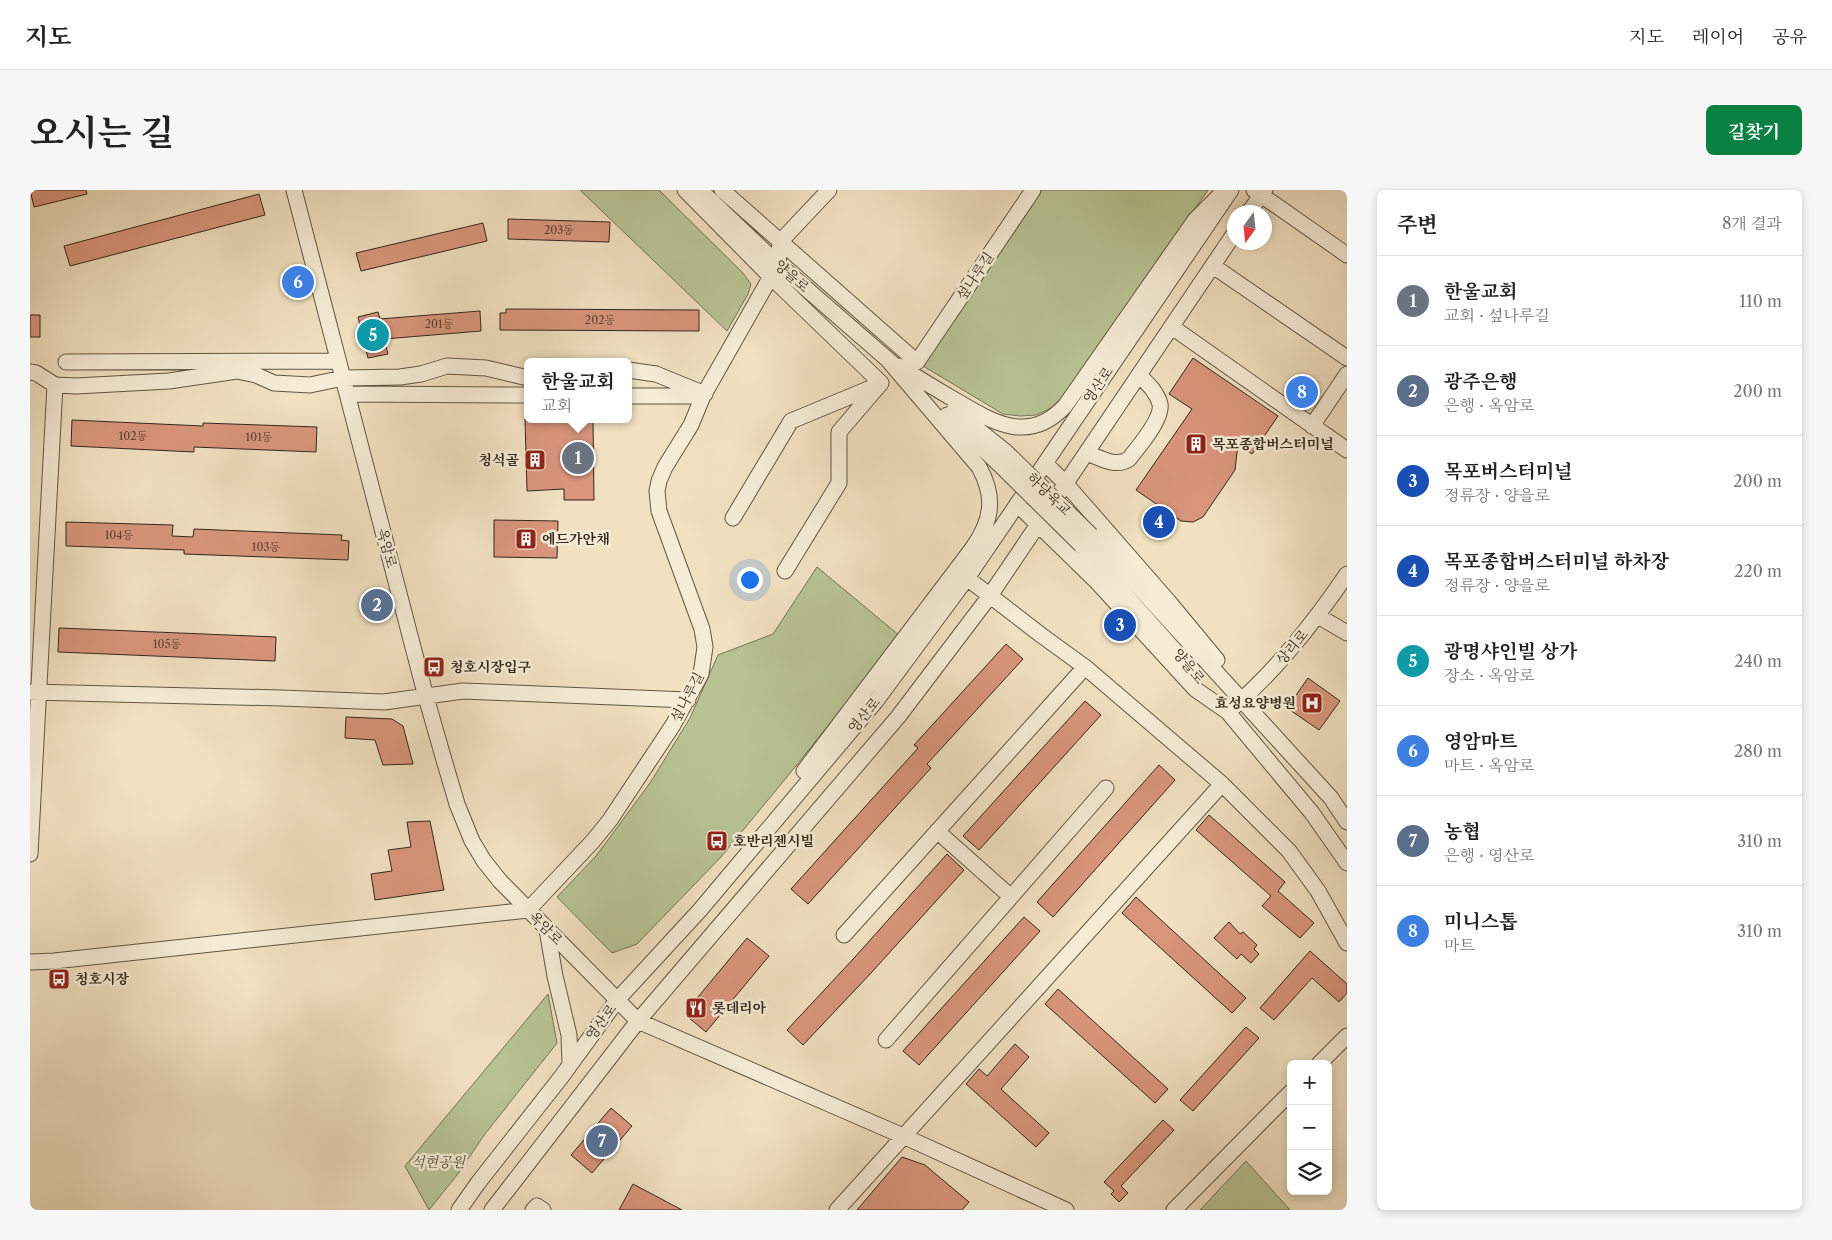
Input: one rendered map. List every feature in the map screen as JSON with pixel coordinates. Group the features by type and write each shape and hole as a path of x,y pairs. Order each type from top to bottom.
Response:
{"street":[{"name":"옥암로","path":"294,190 426,697 457,804 472,841 500,882 638,1021"},
{"path":"685,190 774,271 882,383"},
{"name":"양을로","path":"700,190 774,271 887,359 1002,458"},
{"path":"722,190 780,242"},
{"path":"774,271 780,242 829,190"},
{"name":"섶나루길","path":"780,242 917,362 1033,190"},
{"path":"887,359 988,420 1019,428 1040,424 1058,413 1065,406 1195,220 1226,190"},
{"name":"영산로","path":"459,1210 618,999 700,910 876,702 967,578 1231,190"},
{"path":"1253,205 1260,192 1347,255"},
{"name":"영산로","path":"492,1210 638,1021 898,717 990,597 1227,245"},
{"path":"1213,266 1347,358"},
{"name":"섶나루길","path":"528,910 610,820 688,700 701,674 705,647 702,629 659,511 657,491 659,480 692,425 704,395 774,271"},
{"path":"1172,327 1347,450"},
{"path":"700,910 966,557 984,530 988,518 990,496 985,477 979,467 887,359"},
{"path":"66,362 338,360"},
{"path":"30,372 36,373 55,385 76,386 169,381 237,371 256,375 283,385 310,385 343,378 400,377 421,374 447,366 486,368 524,377"},
{"path":"632,371 656,374 704,395"},
{"path":"1312,426 1347,374"},
{"path":"1087,452 1113,462 1125,462 1158,418 1160,406 1158,398 1139,375"},
{"path":"733,518 791,421 882,383"},
{"path":"785,571 839,484 839,432 882,383"},
{"path":"30,854 34,692 55,385"},
{"path":"347,394 524,395"},
{"path":"632,396 704,395"},
{"name":"하당육교","path":"1002,458 1086,540"},
{"path":"1045,463 1066,484 1213,654 1242,700"},
{"path":"1017,504 1097,582 1195,689 1228,712"},
{"name":"양을로","path":"1086,540 1242,700 1331,798 1347,822"},
{"name":"양을로","path":"1086,540 1163,636 1312,813 1347,863"},
{"name":"상리로","path":"1228,712 1276,667 1318,616 1347,574"},
{"path":"967,578 1086,667 1222,784 1289,851 1318,891 1347,943"},
{"path":"1318,616 1347,633"},
{"path":"844,935 1086,667"},
{"path":"34,692 384,702 463,691 688,700"},
{"path":"837,1210 1222,784"},
{"path":"886,1040 1106,788"},
{"path":"937,831 1010,896"},
{"path":"30,962 528,910"},
{"path":"547,930 555,976 569,1035 570,1065"},
{"path":"638,1021 903,1136 1066,1210"},
{"path":"1323,1060 1347,1036"},
{"path":"1174,1210 1287,1096"},
{"path":"534,1210 537,1206 542,1210"}],"green space":[{"path":"580,190 659,190 743,273 751,284 748,294 727,331"},
{"path":"1042,190 1208,190 1061,399 1049,409 1036,415 1003,414 923,366"},
{"path":"817,567 900,636 721,857 637,944 612,953 557,897 596,856 650,783 690,718 718,655 773,634"},
{"name":"석현공원","path":"548,994 557,1043 485,1134 457,1175 429,1210 405,1166"},
{"path":"1246,1161 1290,1210 1200,1210"}],"building":[{"path":"30,190 86,190 87,194 34,207"},
{"path":"259,194 265,215 70,266 64,246"},
{"path":"508,219 610,222 609,242 508,239"},
{"path":"483,223 487,241 361,271 356,253"},
{"path":"506,309 699,310 699,331 500,330 500,313 506,313"},
{"path":"480,311 481,331 384,339 388,354 368,358 358,317 378,312 380,319"},
{"path":"30,315 40,315 40,337 30,337"},
{"name":"목포종합버스터미널","path":"1193,358 1278,416 1252,454 1238,444 1235,470 1203,517 1193,522 1181,521 1136,490 1192,409 1169,394"},
{"path":"72,420 203,426 203,423 317,427 316,452 194,447 194,452 71,446"},
{"path":"525,423 593,423 594,500 564,500 564,489 527,491"},
{"name":"에드가안채","path":"494,520 558,521 557,558 494,557"},
{"path":"66,522 173,525 172,536 193,537 194,529 342,535 341,540 349,541 348,560 184,554 184,550 66,546"},
{"path":"59,628 276,637 275,661 58,652"},
{"path":"1006,644 1023,659 927,764 931,768 808,904 791,889 918,748 914,745"},
{"path":"1308,678 1340,701 1319,730 1287,708"},
{"path":"1085,701 1101,715 979,850 963,836"},
{"path":"346,717 392,719 403,726 413,764 383,765 375,740 345,738"},
{"path":"1159,765 1175,780 1053,917 1037,902"},
{"path":"1209,815 1285,882 1278,891 1314,923 1300,938 1262,906 1271,896 1196,830"},
{"path":"430,821 444,890 375,900 371,874 392,871 388,850 411,847 407,822"},
{"path":"947,854 964,870 803,1045 787,1030"},
{"path":"1136,897 1246,998 1232,1013 1122,913"},
{"path":"1024,917 1040,931 919,1065 903,1051"},
{"path":"1229,922 1240,934 1243,932 1257,945 1254,949 1259,954 1251,963 1241,954 1237,959 1214,938"},
{"path":"747,938 769,956 706,1032 688,1017 688,1009"},
{"path":"1310,951 1347,984 1347,993 1339,1002 1312,978 1274,1020 1260,1008"},
{"path":"1058,989 1168,1089 1155,1103 1045,1004"},
{"path":"1246,1027 1259,1038 1193,1111 1180,1100"},
{"path":"1015,1044 1029,1057 1001,1089 1049,1133 1036,1147 966,1084 979,1069 987,1076"},
{"path":"611,1108 632,1126 592,1173 571,1155"},
{"path":"1163,1120 1174,1130 1121,1186 1128,1193 1119,1202 1111,1194 1114,1191 1104,1182"},
{"path":"902,1157 925,1165 969,1202 962,1210 857,1210"},
{"path":"633,1184 682,1210 619,1210"}],"place":[{"name":"영암마트","path":"298,282"},
{"name":"광명샤인빌 상가","path":"373,335"},
{"name":"미니스톱","path":"1302,392"},
{"name":"목포종합버스터미널","path":"1196,444"},
{"name":"한울교회","path":"578,458"},
{"name":"청석골","path":"535,460"},
{"name":"목포종합버스터미널 하차장","path":"1159,522"},
{"name":"에드가안채","path":"526,539"},
{"name":"광주은행","path":"377,605"},
{"name":"목포버스터미널","path":"1120,625"},
{"name":"청호시장입구","path":"434,667"},
{"name":"효성요양병원","path":"1312,703"},
{"name":"호반리젠시빌","path":"717,841"},
{"name":"청호시장","path":"59,979"},
{"name":"롯데리아","path":"696,1008"},
{"name":"농협","path":"602,1141"}]}
